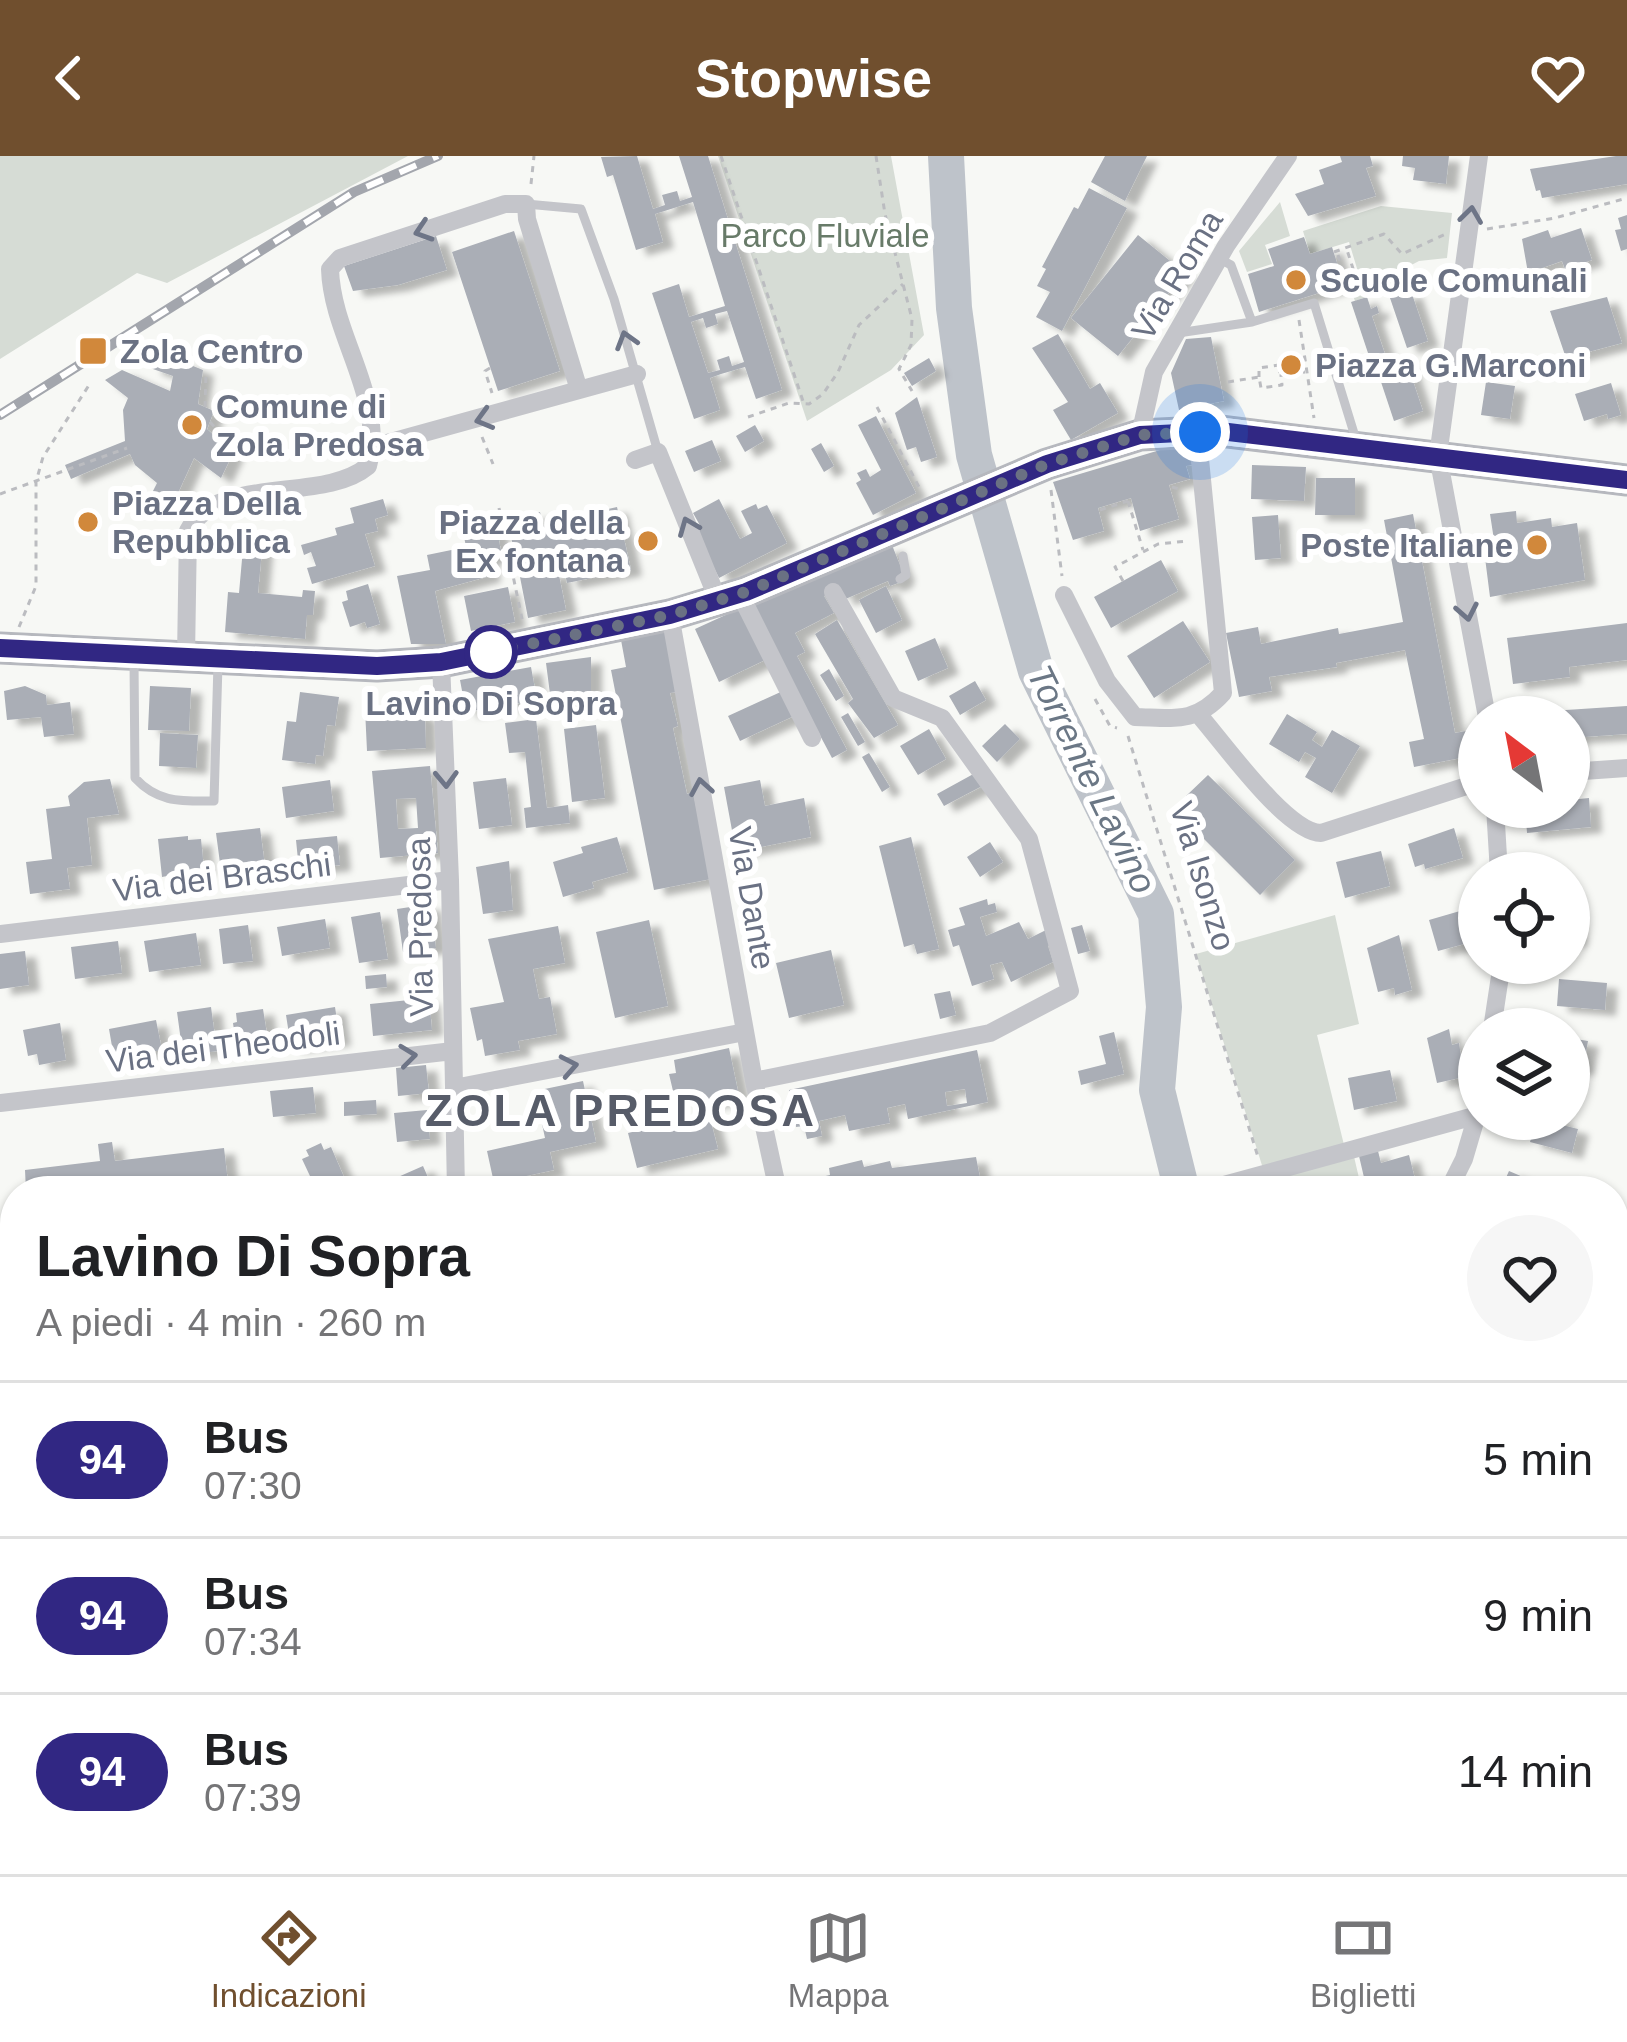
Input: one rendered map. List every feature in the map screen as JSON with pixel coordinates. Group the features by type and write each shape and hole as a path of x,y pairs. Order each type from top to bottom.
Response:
{"main road":[{"path":"7,644 406,667 441,662 670,615 729,597 819,567 904,522 1047,464 1140,435 1220,431 1627,480"}],"street":[{"name":"Via Roma","path":"1140,435 1154,372 1288,156"},
{"path":"1480,156 1438,456 1483,696"},
{"path":"186,657 188,531 195,516 226,501 343,480 368,466 373,447 371,413 330,291 330,269 340,258 515,204 527,219 579,390"},
{"path":"373,447 637,374"},
{"path":"1064,596 1107,681 1135,717 1182,718 1208,710 1223,693 1199,449"},
{"path":"635,460 658,452 729,597 812,738"},
{"path":"754,1081 990,1033 1070,991 1029,839 942,718 893,698 832,592"},
{"name":"Via Dante","path":"670,615 775,1176"},
{"name":"Via Predosa","path":"441,662 456,1176"},
{"path":"1198,714 1289,818 1309,832 1321,833 1458,789"},
{"path":"1590,771 1627,768"},
{"name":"Via dei Braschi","path":"0,934 450,880"},
{"path":"454,1088 746,1032"},
{"name":"Via dei Theodoli","path":"0,1103 453,1051"},
{"path":"1250,1176 1458,1117"},
{"path":"1456,1176 1470,1140"}],"lane":[{"path":"515,204 580,209 637,374 658,452"},
{"path":"1220,259 1231,266 1252,322"},
{"path":"1178,333 1252,322 1314,303 1358,448"},
{"path":"900,579 906,574 902,556"},
{"path":"134,654 135,778 150,795 188,801 214,801 218,658"}],"path":[{"path":"515,204 534,156"},
{"path":"721,156 804,404"},
{"path":"877,156 885,214 914,334 899,369 912,391"},
{"path":"1347,248 1358,284 1348,287 1335,252 1384,234 1402,254 1446,233 1555,218 1627,198"},
{"path":"748,417 789,403 804,404 824,394 859,325 903,284"},
{"path":"1298,315 1318,443"},
{"path":"1280,365 1281,375 1282,385 1261,388 1258,368 1280,365"},
{"path":"490,368 485,370 494,403"},
{"path":"1281,375 1307,372"},
{"path":"205,407 206,374"},
{"path":"1228,382 1259,377"},
{"path":"7,644 35,586 36,482 43,457 91,382"},
{"path":"878,407 929,507"},
{"path":"210,422 232,446"},
{"path":"0,494 127,448"},
{"path":"1047,464 1064,596"},
{"path":"1172,487 1181,490"},
{"path":"1100,509 1129,501 1143,552"},
{"path":"499,508 527,645"},
{"path":"1055,524 1066,520"},
{"path":"1123,581 1114,567 1143,552 1159,544 1208,538"},
{"name":"Via Isonzo","path":"1092,694 1110,726 1126,730 1263,1172"}],"green space":[{"path":"0,156 408,156 167,283 137,273 0,359"},
{"name":"Parco Fluviale","path":"718,156 891,156 924,335 891,370 807,421"},
{"path":"1280,202 1290,236 1265,245 1272,264 1247,272 1239,251"},
{"path":"1381,206 1452,213 1447,258 1419,261 1400,271 1403,284 1355,301 1351,290 1362,285 1349,242 1310,254 1303,231"},
{"path":"1335,915 1359,1024 1317,1035 1345,1149 1352,1148 1359,1176 1265,1176 1196,954"}],"building":[{"path":"637,156 653,209 665,205 662,195 677,191 680,201 692,197 679,156 708,156 782,390 756,399 745,367 721,374 710,378 720,410 694,419 652,293 679,284 689,317 725,306 693,202 655,214 663,242 636,250 613,175 607,177 601,157","holes":["727,311 744,362 732,366 729,356 717,360 720,370 708,373 691,322 703,318 706,328 718,324 715,314"]},
{"path":"1105,156 1147,156 1125,201 1091,182"},
{"path":"1340,156 1370,156 1373,166 1366,168 1376,196 1308,216 1295,194 1324,184 1319,170 1342,162"},
{"path":"1403,156 1449,156 1446,184 1413,180 1415,168 1402,166"},
{"path":"1627,156 1627,184 1542,198 1540,190 1536,191 1530,169"},
{"path":"1089,188 1127,208 1062,331 1036,317 1050,292 1037,286 1046,269 1042,267"},
{"path":"1627,215 1627,249 1621,251 1615,230 1621,229 1618,218"},
{"path":"1581,228 1592,260 1565,269 1562,261 1528,273 1522,239 1548,230 1551,238"},
{"path":"514,231 560,371 498,391 452,252"},
{"path":"1138,235 1185,273 1118,356 1071,318"},
{"path":"436,236 447,270 398,285 353,291 344,266"},
{"name":"Scuole Comunali","path":"1304,237 1310,254 1332,247 1344,285 1259,312 1248,274 1274,266 1268,249"},
{"path":"1411,291 1428,341 1407,348 1390,298"},
{"path":"1367,297 1371,309 1377,306 1379,313 1372,316 1386,357 1371,362 1351,302"},
{"path":"1607,297 1622,343 1566,358 1550,311"},
{"path":"1058,334 1090,389 1100,383 1118,413 1071,440 1053,410 1068,402 1032,348"},
{"path":"1211,337 1224,401 1179,410 1171,373 1186,339"},
{"path":"154,357 203,370 198,404 214,411 207,429 233,453 221,478 194,458 173,504 147,503 157,483 135,465 130,454 71,479 65,465 125,441 123,410 128,398 105,380 122,370 170,391 173,376 150,368"},
{"path":"929,358 936,371 912,386 904,373"},
{"path":"1406,360 1423,411 1394,421 1377,370"},
{"path":"1486,382 1515,386 1510,419 1481,415"},
{"path":"1611,383 1621,415 1584,421 1575,394"},
{"path":"917,397 937,457 921,462 916,447 907,450 895,413"},
{"path":"876,416 916,493 873,515 856,483 861,480 857,473 866,469 870,477 881,470 858,425"},
{"path":"755,425 764,441 745,452 736,436"},
{"path":"712,440 721,461 694,472 685,451"},
{"path":"821,443 834,466 824,472 811,449"},
{"path":"1187,448 1190,479 1169,485 1179,519 1140,531 1131,498 1098,508 1104,531 1073,540 1053,482 1160,450"},
{"path":"1252,465 1306,467 1304,501 1251,499"},
{"path":"1316,478 1355,478 1355,515 1315,515"},
{"path":"383,499 388,515 375,519 378,531 365,534 375,566 312,584 307,568 316,566 311,552 304,555 301,545 337,535 335,528 354,523 350,508"},
{"path":"719,499 740,539 752,533 741,511 756,504 758,509 767,505 787,543 719,578 696,532 702,529 693,513"},
{"path":"617,507 631,570 567,583 562,560 518,569 507,519 540,512 545,533 588,523 586,514"},
{"path":"1516,511 1517,523 1551,518 1552,527 1577,523 1585,580 1490,597 1483,542 1494,540 1490,514"},
{"path":"1413,514 1458,732 1458,759 1414,767 1409,742 1424,739 1405,650 1269,677 1272,691 1239,697 1226,633 1258,627 1261,644 1338,628 1339,634 1403,622 1384,520"},
{"path":"1278,515 1281,558 1255,560 1252,517"},
{"path":"495,520 502,556 487,559 490,576 435,591 446,644 411,644 397,576 430,570 427,555 466,547 462,526"},
{"path":"244,537 263,539 258,593 302,597 303,590 315,591 305,639 225,632 228,592 239,593"},
{"path":"892,545 904,575 901,582 890,586 888,581 843,600 840,589 824,596 834,613 795,633 805,652 797,656 847,750 832,758 752,607 851,559"},
{"path":"1161,560 1178,591 1111,628 1094,597"},
{"path":"558,570 566,610 528,618 520,577"},
{"path":"368,584 380,624 350,627 342,602 348,600 346,591"},
{"path":"886,586 902,620 876,633 859,600"},
{"path":"508,587 515,622 471,631 464,596"},
{"path":"743,607 767,659 719,682 695,629"},
{"path":"837,620 898,725 874,738 848,703 853,699 815,634"},
{"path":"1183,621 1210,662 1154,698 1127,656"},
{"path":"1627,623 1627,660 1569,667 1570,677 1513,684 1507,638"},
{"path":"665,631 677,692 670,693 678,726 673,728 687,794 693,792 711,879 654,890 611,670 626,667 621,640"},
{"path":"935,638 948,668 918,681 905,651"},
{"path":"591,657 591,697 551,702 546,663"},
{"path":"531,667 537,700 466,712 460,680"},
{"path":"829,669 844,696 836,701 820,675"},
{"path":"975,681 986,700 960,715 949,696"},
{"path":"25,686 46,695 47,705 70,702 74,734 44,737 41,717 7,720 4,691"},
{"path":"150,686 191,688 189,731 148,730"},
{"path":"785,690 796,715 740,741 728,716"},
{"path":"300,692 339,697 335,726 327,725 323,756 316,755 315,764 282,760 287,721 296,722"},
{"path":"408,705 425,716 426,748 367,751 365,709"},
{"path":"1627,706 1627,734 1590,737 1590,708"},
{"path":"848,713 865,742 858,746 841,717"},
{"path":"1287,714 1317,732 1312,740 1322,747 1332,730 1360,746 1332,793 1305,777 1316,758 1305,752 1299,762 1269,744"},
{"path":"536,719 547,808 568,805 570,823 526,828 524,808 531,807 525,752 509,753 505,723"},
{"path":"1005,724 1020,739 997,762 982,746"},
{"path":"596,725 605,798 572,802 564,729"},
{"path":"929,729 946,759 918,775 900,746"},
{"path":"160,733 198,735 196,768 159,766"},
{"path":"869,753 890,787 882,792 862,757"},
{"path":"430,766 438,853 380,858 372,771","holes":["416,798 418,828 398,829 396,799"]},
{"path":"977,772 984,785 944,806 937,794"},
{"path":"1208,775 1295,860 1260,895 1180,815 1193,803 1186,796"},
{"path":"506,778 512,825 479,829 473,782"},
{"path":"110,779 119,814 87,818 92,865 67,868 70,889 30,894 26,862 52,859 46,809 70,806 68,796 84,782"},
{"path":"330,780 334,811 286,818 282,787"},
{"path":"760,780 765,806 804,798 811,837 736,852 724,787"},
{"path":"260,828 265,866 221,871 216,833"},
{"path":"1454,828 1461,852 1458,859 1425,869 1424,864 1415,867 1408,844"},
{"path":"1527,828 1580,828 1527,833"},
{"path":"188,836 188,840 201,839 204,869 162,877 158,839"},
{"path":"337,836 340,865 299,870 296,840"},
{"path":"617,837 628,872 563,897 553,862 583,853 581,847"},
{"path":"911,837 939,949 917,954 914,944 904,947 879,846"},
{"path":"990,842 1003,862 980,877 967,857"},
{"path":"1381,851 1390,886 1345,898 1336,862"},
{"path":"509,861 513,910 483,914 476,867"},
{"path":"987,899 988,905 995,903 997,912 980,917 986,936 1019,922 1028,939 1046,930 1053,943 1048,946 1053,962 1011,982 1002,962 990,965 994,979 972,986 959,945 953,947 948,930 965,925 959,908"},
{"path":"430,904 436,948 403,952 397,909"},
{"path":"380,912 388,959 359,963 351,917"},
{"path":"1458,912 1458,946 1438,951 1429,920"},
{"path":"325,919 330,948 282,956 277,927"},
{"path":"649,920 668,1006 615,1018 596,932"},
{"path":"248,925 253,961 223,964 219,929"},
{"path":"1082,925 1090,951 1078,954 1071,928"},
{"path":"558,926 565,963 533,969 539,999 550,997 557,1034 518,1041 520,1050 485,1056 470,1008 504,1002 488,939"},
{"path":"196,933 201,965 149,972 144,941"},
{"path":"1399,935 1412,990 1395,995 1394,988 1378,992 1367,948"},
{"path":"118,941 122,973 75,979 71,947"},
{"path":"831,950 844,1005 789,1018 776,963"},
{"path":"25,951 29,985 0,989 0,954"},
{"path":"386,974 387,987 366,989 365,976"},
{"path":"1607,983 1605,1010 1557,1006 1559,984"},
{"path":"950,991 956,1015 940,1019 934,994"},
{"path":"429,998 432,1030 373,1036 370,1004"},
{"path":"211,1007 217,1051 183,1056 177,1012"},
{"path":"335,1007 340,1040 291,1047 286,1015"},
{"path":"263,1009 268,1040 236,1045 236,1013"},
{"path":"156,1020 162,1050 114,1058 109,1029"},
{"path":"60,1023 66,1060 39,1065 37,1054 28,1056 23,1030"},
{"path":"1449,1029 1452,1045 1458,1043 1458,1078 1437,1083 1427,1038"},
{"path":"1114,1032 1124,1074 1081,1085 1078,1071 1106,1064 1099,1036"},
{"path":"729,1048 739,1096 706,1104 703,1092 680,1097 679,1090 673,1091 669,1074 676,1073 674,1060"},
{"path":"977,1050 988,1102 908,1119 905,1104 887,1108 890,1123 849,1131 845,1115 819,1121 822,1136 807,1139 804,1126 796,1127 789,1090","holes":["965,1089 967,1103 947,1106 945,1092"]},
{"path":"426,1065 429,1093 398,1096 396,1068"},
{"path":"1390,1070 1397,1101 1354,1110 1348,1078"},
{"path":"583,1081 596,1142 550,1152 554,1170 492,1176 487,1151 545,1138 535,1091"},
{"path":"313,1087 316,1113 273,1117 270,1091"},
{"path":"376,1100 377,1114 344,1116 344,1102"},
{"path":"427,1110 430,1139 397,1142 394,1113"},
{"path":"709,1114 718,1149 637,1168 628,1133"},
{"path":"1531,1140 1575,1140 1572,1153"},
{"path":"112,1142 115,1161 224,1148 227,1176 25,1176 25,1170 100,1161 98,1144"},
{"path":"321,1143 324,1150 331,1147 344,1176 310,1176 302,1159 309,1156 306,1150"},
{"path":"1378,1151 1381,1163 1409,1155 1414,1176 1364,1176 1359,1156"},
{"path":"976,1157 980,1176 826,1176 830,1175 829,1168 862,1160 864,1167 890,1161 892,1168"},
{"path":"423,1166 427,1176 400,1176"}],"waterway":[{"name":"Torrente Lavino","path":"946,156 954,308 974,455 1036,671 1156,914 1164,1007 1157,1090 1178,1176"}],"railway":[{"path":"0,415 354,192 438,156"}],"bus line":[{"name":"94","path":"0,648 406,667 441,662 670,615 746,592 1047,464 1140,435 1220,431 1627,480"}],"place":[{"name":"Scuole Comunali","path":"1296,280"},
{"name":"Zola Centro","path":"93,351"},
{"name":"Piazza G.Marconi","path":"1291,365"},
{"name":"Comune di Zola Predosa","path":"192,425"},
{"name":"Piazza Della Repubblica","path":"88,522"},
{"name":"Piazza della Ex fontana","path":"648,541"},
{"name":"Poste Italiane","path":"1537,545"},
{"name":"Lavino Di Sopra","path":"491,652"}],"district":[{"name":"ZOLA PREDOSA","path":"621,1110"}],"route":[{"path":"491,652 670,615 746,592 1047,464 1140,435 1200,432"}]}
